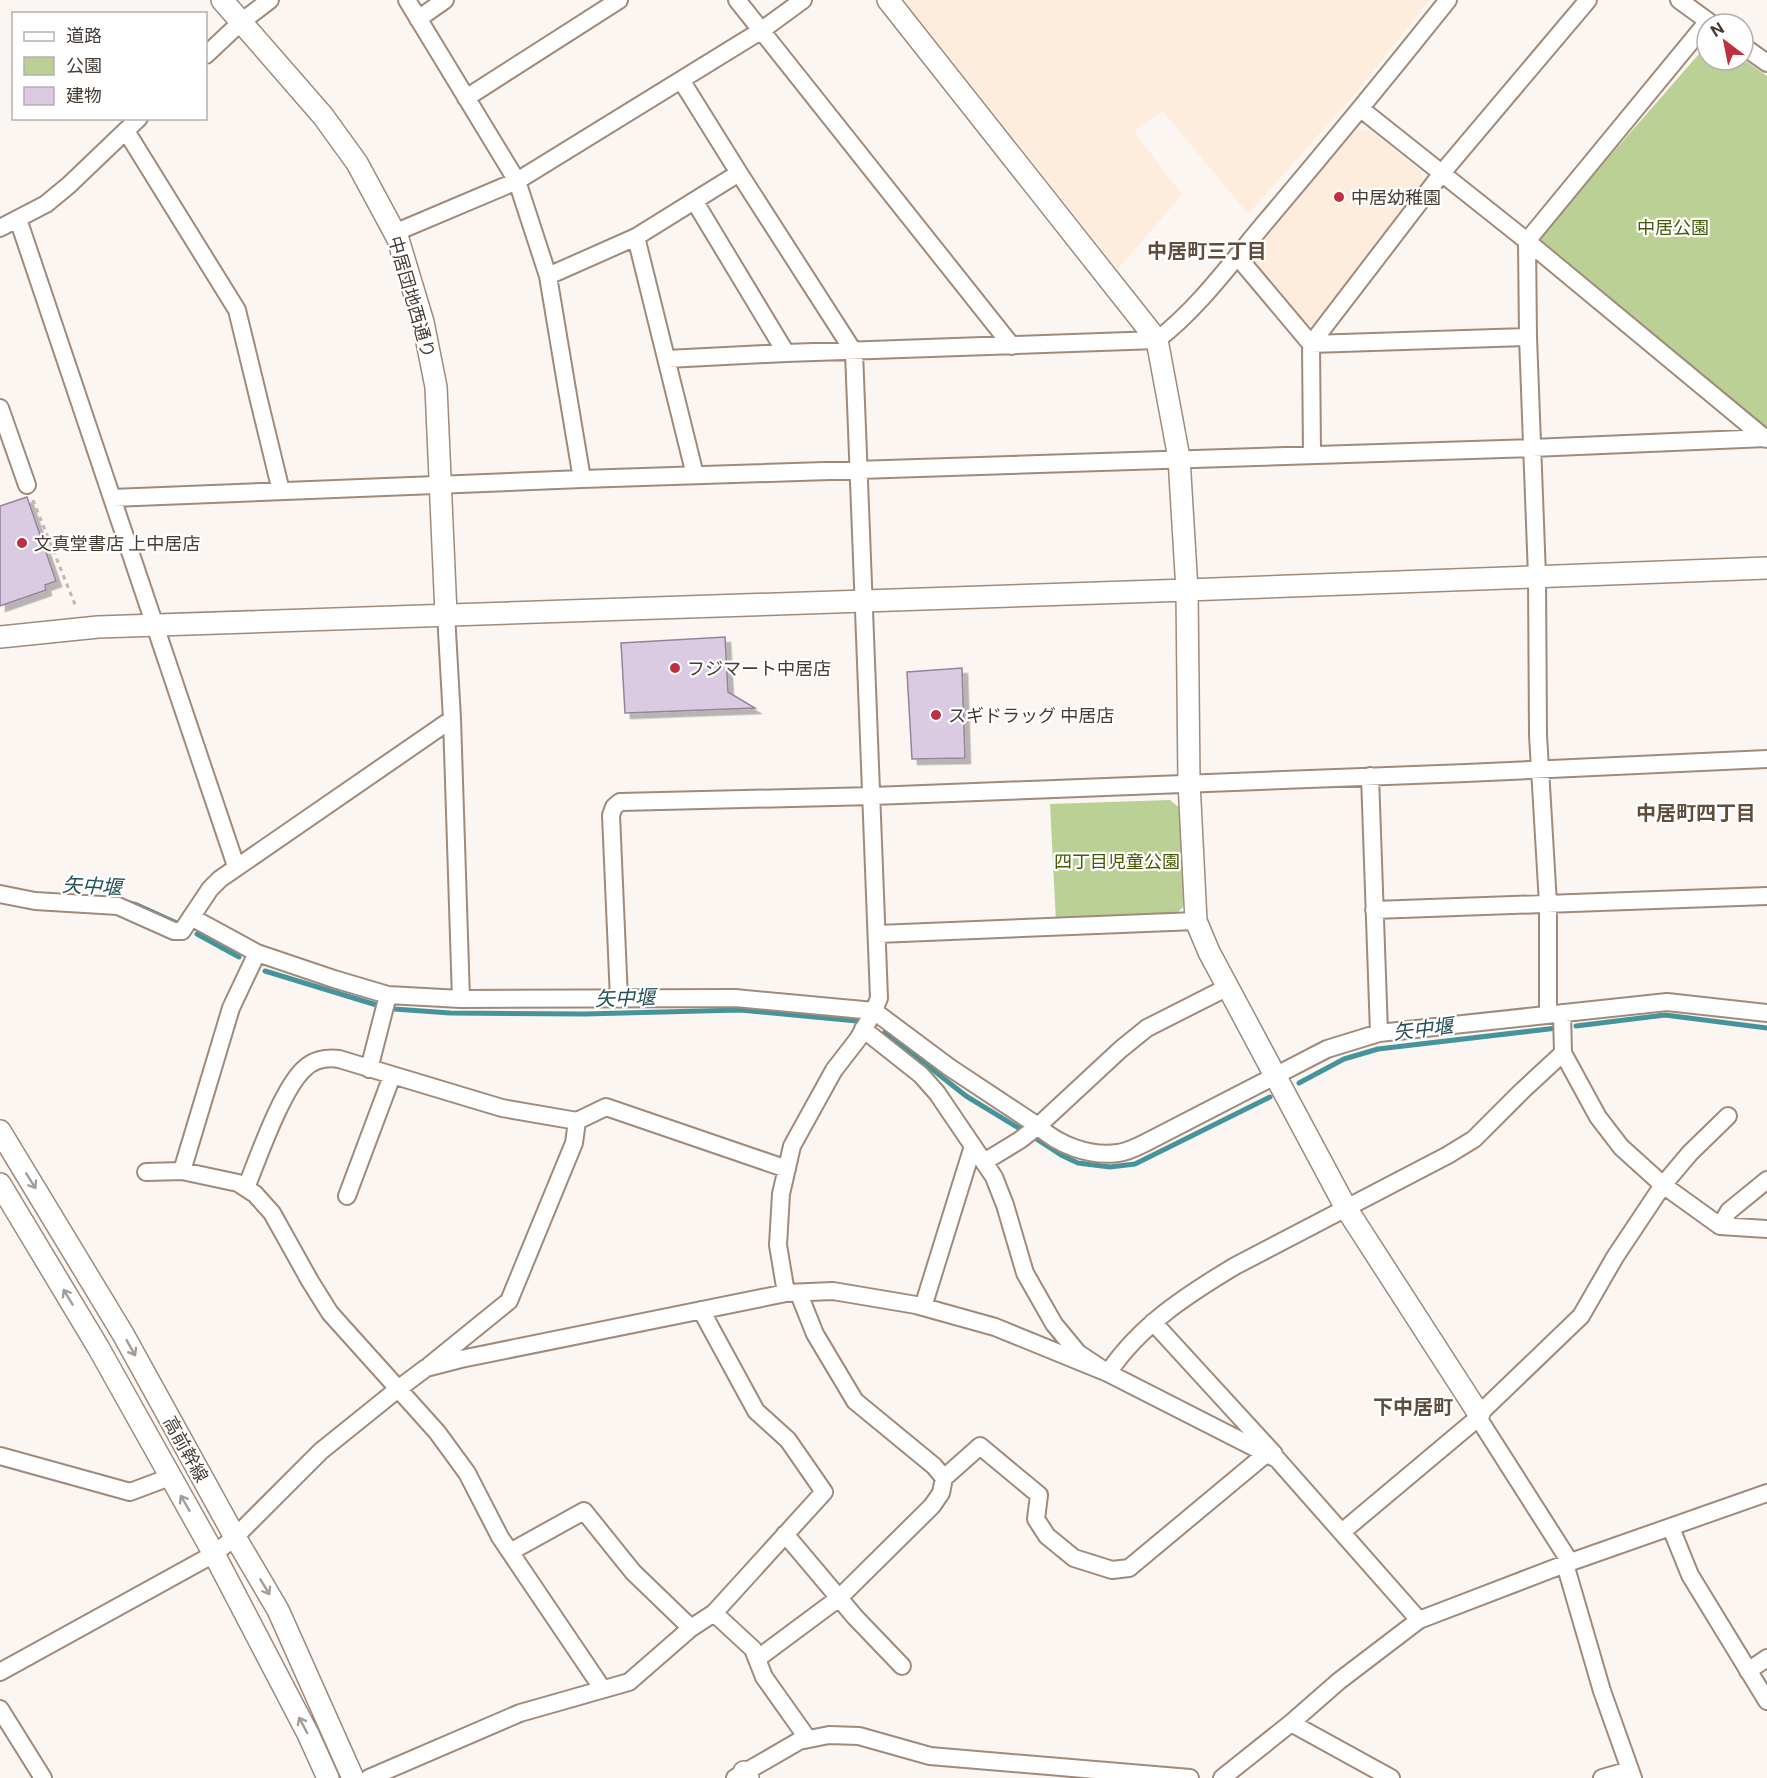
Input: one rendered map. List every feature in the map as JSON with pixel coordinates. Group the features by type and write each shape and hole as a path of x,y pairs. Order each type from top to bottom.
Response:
{"street":[{"name":"中居団地西通り","path":"222,0 323,116 357,164 394,233 423,322 436,387 446,614"},
{"path":"207,54 241,21 270,0"},
{"path":"407,0 517,181 548,276 582,479"},
{"path":"418,18 445,0"},
{"path":"466,98 619,0"},
{"path":"737,0 1012,346"},
{"path":"394,233 517,181 762,30 803,0"},
{"path":"888,0 1157,340 1179,458 1187,591 1189,783 1196,921 1209,952 1346,1208 1478,1415 1567,1563 1602,1691 1631,1774 1602,1778"},
{"path":"667,359 1157,340 1176,325 1237,256 1361,109 1448,0"},
{"path":"1312,454 1311,344 1442,173 1588,0"},
{"path":"1679,0 1695,12"},
{"path":"1695,41 1527,241 1528,337 1537,576 1539,770 1555,1013 1563,1053 1598,1118 1621,1147 1663,1185 1720,1226 1767,1229"},
{"path":"681,80 854,352 873,796 879,998 874,1011 834,1071 792,1146 781,1194 778,1245 793,1293 855,1401 934,1466 944,1478"},
{"path":"1361,109 1527,241 1766,439"},
{"path":"0,228 54,198 137,120"},
{"path":"126,131 237,310 281,491"},
{"path":"548,276 636,237 739,173"},
{"path":"695,202 786,353"},
{"path":"18,219 236,866"},
{"path":"636,237 695,475"},
{"path":"1237,256 1311,344"},
{"path":"1311,344 1528,337"},
{"path":"0,408 27,485"},
{"path":"112,498 858,469 1766,439"},
{"path":"0,637 99,627 1187,591 1767,568"},
{"path":"446,614 452,719 461,999"},
{"path":"0,894 34,902 118,906 174,931 182,931 210,889 236,866 452,719"},
{"path":"619,999 611,815 614,807 620,802 873,796 1767,759"},
{"path":"1370,776 1379,1033"},
{"path":"1374,910 1767,896"},
{"path":"191,917 257,953 388,995 461,999 735,998 874,1011 949,1067 1038,1126 1049,1137 1076,1148 1100,1153 1119,1153 1145,1143 1328,1049 1379,1033 1667,1002 1767,1013"},
{"path":"878,934 1196,921"},
{"path":"182,1171 231,1008 257,953"},
{"path":"984,1162 1038,1126 1147,1028 1228,987"},
{"path":"369,1069 388,995"},
{"path":"863,1029 921,1075 937,1093 994,1178 1005,1205 1025,1273 1054,1324 1078,1353 1108,1373"},
{"path":"1108,1373 1118,1358 1153,1322 1181,1300 1235,1266 1448,1155 1474,1139 1563,1053"},
{"path":"246,1188 291,1086 304,1068 327,1057 502,1108 577,1121 606,1107 787,1169"},
{"path":"347,1196 392,1076"},
{"path":"1342,1532 1473,1422 1581,1316 1615,1257 1663,1185 1690,1153 1728,1116"},
{"path":"0,1672 214,1554 235,1537 321,1450 509,1301 574,1143 577,1121"},
{"name":"高前幹線","path":"0,1131 123,1334 278,1610 353,1778"},
{"path":"923,1307 972,1146"},
{"path":"146,1172 182,1171 238,1183 255,1194 272,1213 330,1313 437,1432 467,1473 500,1538 602,1688"},
{"path":"1720,1226 1729,1211 1767,1180"},
{"name":"高前幹線","path":"0,1184 98,1347 214,1554 308,1734 328,1778"},
{"path":"426,1368 461,1359 793,1293 833,1291 923,1307 995,1327 1108,1373 1271,1456 1419,1620"},
{"path":"369,1778 389,1774 520,1713 629,1682 691,1628 714,1613 824,1492 788,1440 756,1411 701,1310"},
{"path":"1153,1322 1271,1449 1271,1456"},
{"path":"757,1659 839,1598 932,1506 941,1493 944,1478 980,1446 1039,1495 1036,1519 1047,1536 1074,1558 1112,1570 1129,1568 1271,1456"},
{"path":"0,1456 130,1492 170,1477"},
{"path":"1222,1778 1339,1681 1419,1620 1567,1563 1767,1493"},
{"path":"510,1552 584,1511 633,1572 691,1628"},
{"path":"1671,1528 1690,1575 1767,1701"},
{"path":"785,1534 839,1598 902,1666"},
{"path":"714,1613 753,1649 764,1677 808,1739"},
{"path":"1748,1671 1767,1658"},
{"path":"0,1709 43,1778"},
{"path":"1291,1723 1391,1778"},
{"path":"742,1776 799,1741 829,1735 859,1736 930,1756 1084,1773 1190,1778"}],"path":[{"path":"27,485 76,607"}],"shaded area":[{"path":"904,0 1429,0 1359,89 1248,214 1163,111 1134,131 1182,195 1118,269"},
{"path":"1370,130 1422,172 1423,185 1316,325 1305,326 1256,263 1252,253 1355,131"}],"green space":[{"name":"中居公園","path":"1695,59 1695,72 1755,72 1755,68 1767,76 1767,428 1538,238"},
{"name":"四丁目児童公園","path":"1170,800 1182,810 1183,907 1173,917 1056,922 1050,804"}],"building":[{"name":"文真堂書店 上中居店","path":"27,497 56,581 45,585 46,590 0,606 0,506"},
{"name":"フジマート中居店","path":"725,637 728,692 755,708 625,713 621,643"},
{"name":"スギドラッグ 中居店","path":"962,668 965,758 912,759 907,672"}],"waterway":[{"name":"矢中堰","path":"126,902 179,924"},
{"name":"矢中堰","path":"197,934 239,957"},
{"name":"矢中堰","path":"265,971 380,1006"},
{"name":"矢中堰","path":"394,1009 450,1013 585,1014 740,1010 857,1021"},
{"name":"矢中堰","path":"1576,1026 1665,1015 1767,1028"},
{"name":"矢中堰","path":"1299,1083 1344,1059 1378,1049 1557,1028"},
{"name":"矢中堰","path":"885,1032 966,1096 1022,1130"},
{"name":"矢中堰","path":"1035,1138 1078,1163 1110,1167 1135,1164 1270,1097"}],"place":[{"name":"中居幼稚園","path":"1339,197"},
{"name":"文真堂書店 上中居店","path":"22,543"},
{"name":"フジマート中居店","path":"675,668"},
{"name":"スギドラッグ 中居店","path":"936,715"}],"district":[{"name":"中居町三丁目","path":"1207,251"},
{"name":"中居町四丁目","path":"1696,813"},
{"name":"下中居町","path":"1413,1407"}]}
